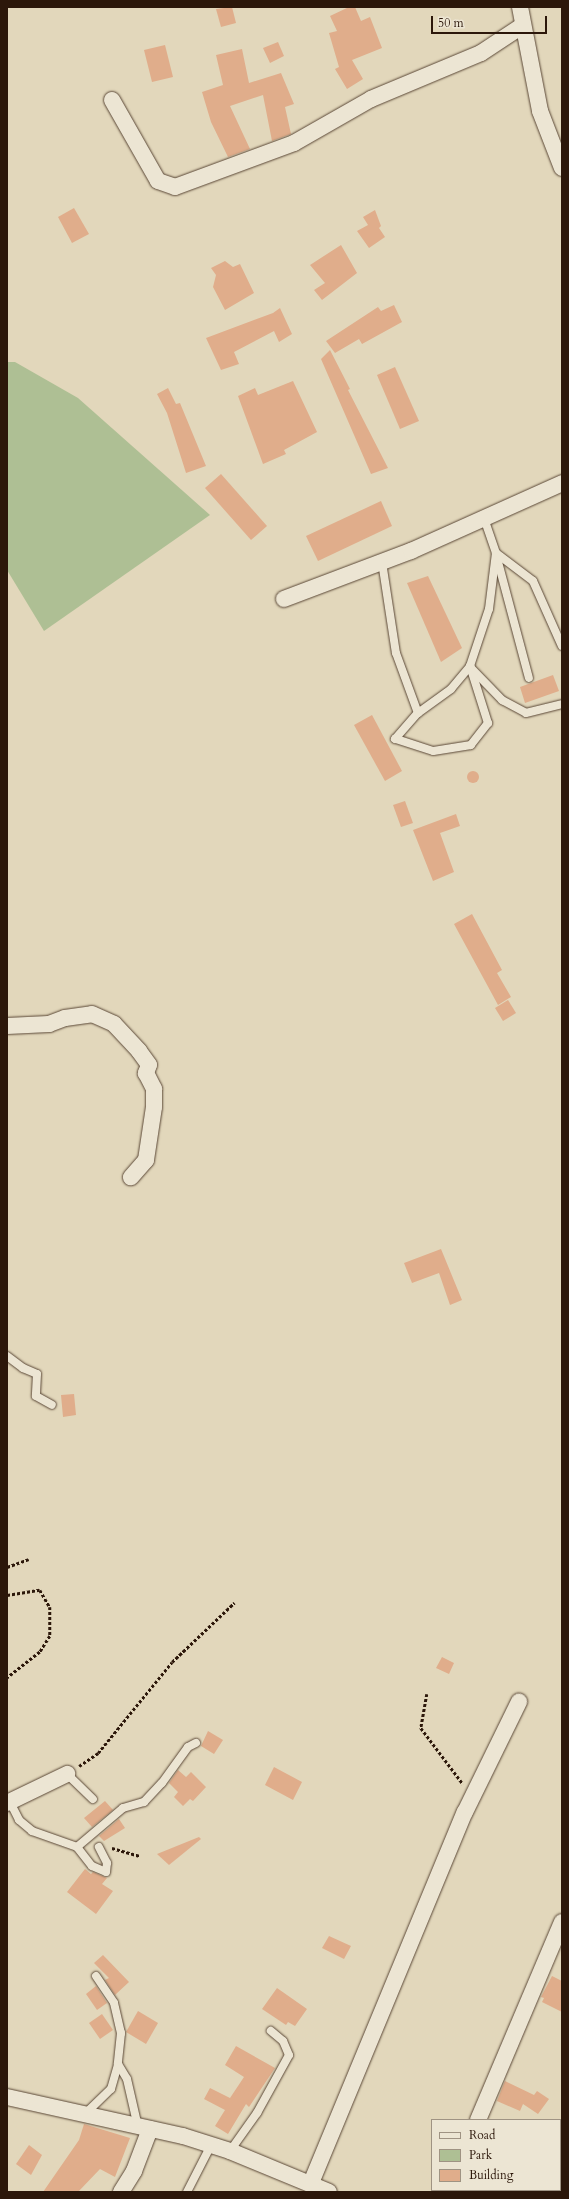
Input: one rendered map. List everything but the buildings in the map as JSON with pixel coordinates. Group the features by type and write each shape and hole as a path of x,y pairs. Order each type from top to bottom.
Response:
{"street":[{"path":"521,7 522,26 540,111 562,168"},
{"path":"112,100 158,182 175,187 294,143 371,99 481,53 522,26"},
{"path":"284,598 382,562 484,518 526,497 562,483"},
{"path":"7,1026 49,1024 65,1018 92,1014 114,1024 139,1051 149,1065 146,1073 154,1089 154,1107 146,1160 131,1177"},
{"path":"311,2183 419,1919 475,1792 519,1702"},
{"path":"9,1802 67,1774"},
{"path":"478,2119 562,1922"},
{"path":"7,2097 83,2116 144,2128 211,2145 311,2183 329,2192"},
{"path":"121,2192 134,2171 144,2128"}],"lane":[{"path":"484,518 496,553 529,678"},
{"path":"496,553 533,581 562,646"},
{"path":"470,666 488,723 472,745 433,751 395,739 418,713 452,689 470,666 489,609 496,553"},
{"path":"382,562 396,652 418,713"},
{"path":"470,666 502,700 526,713 562,704"},
{"path":"7,1356 23,1368 37,1374 36,1396 52,1405"},
{"path":"77,1846 123,1808 144,1802 162,1783 188,1747 196,1743"},
{"path":"67,1774 93,1799"},
{"path":"9,1802 19,1820 32,1832 77,1846 92,1866 106,1872 107,1862 99,1847"},
{"path":"83,2116 111,2089 118,2064 121,2033 114,2003 96,1976"},
{"path":"230,2151 256,2113 289,2055 283,2040 271,2031"},
{"path":"118,2064 127,2079 144,2128"},
{"path":"187,2192 211,2145"}],"path":[{"path":"7,1567 29,1559"},
{"path":"7,1595 40,1590 50,1607 50,1636 40,1652 7,1678"},
{"path":"67,1774 98,1754 172,1662 234,1603"},
{"path":"427,1694 421,1728 459,1781 475,1792"}],"green space":[{"path":"7,362 15,362 78,398 210,515 44,631 7,570"}]}
